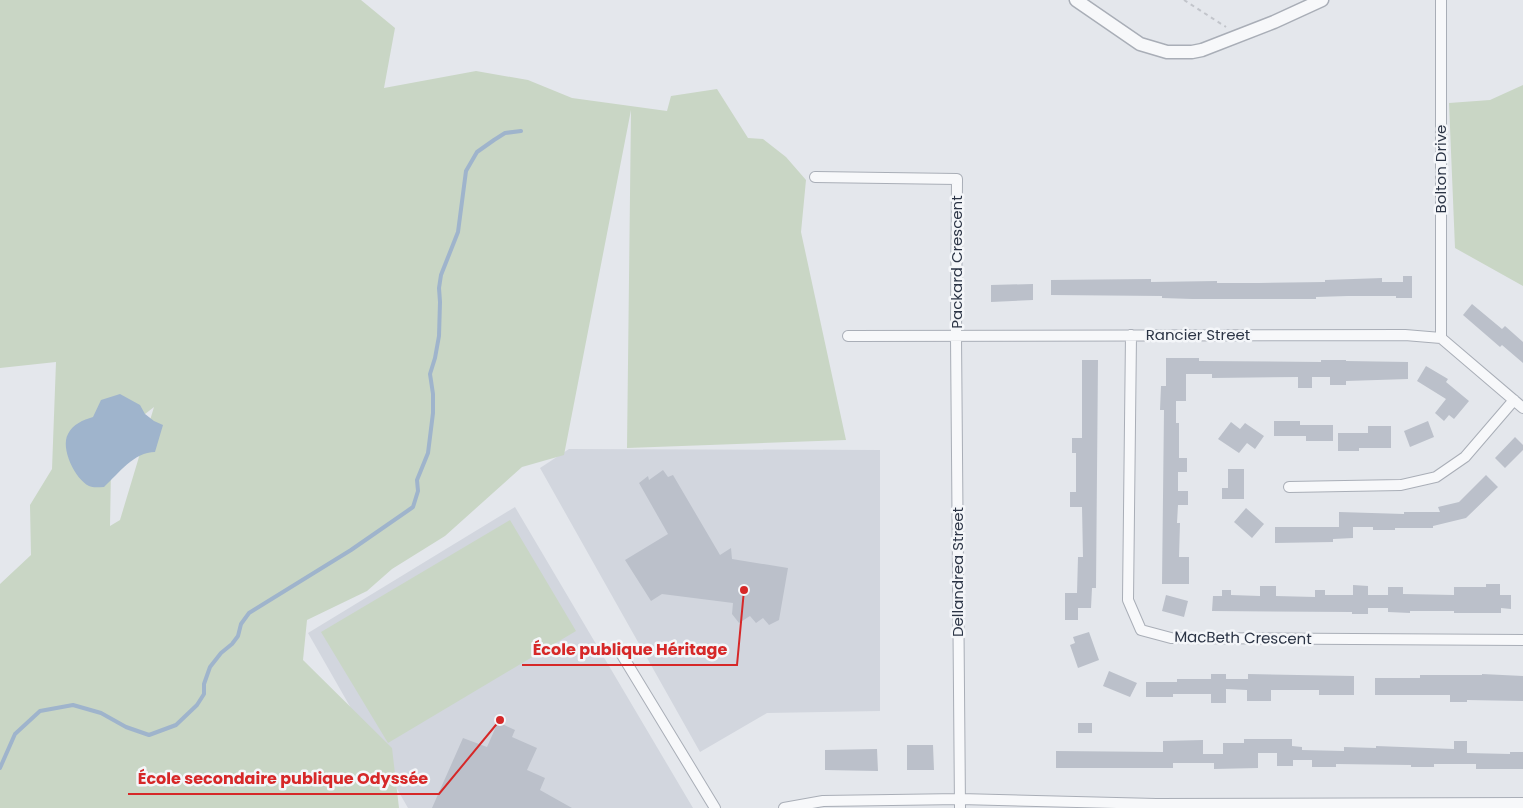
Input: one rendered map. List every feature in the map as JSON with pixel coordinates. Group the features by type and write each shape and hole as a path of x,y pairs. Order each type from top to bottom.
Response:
{"street":[{"path":"1076,0 1140,44 1167,52 1202,50 1240,36 1322,0"},
{"name":"Bolton Drive","path":"1441,0 1441,338"},
{"name":"Packard Crescent","path":"815,178 957,179 956,337"},
{"name":"MacBeth Crescent","path":"1131,335 1128,600 1141,630 1171,638 1523,640"},
{"name":"Rancier Street","path":"848,336 1405,335 1441,338"},
{"name":"Dellandrea Street","path":"956,337 960,804"},
{"path":"1441,338 1523,408"},
{"path":"1289,487 1401,485 1436,477 1465,457 1514,400"},
{"path":"622,655 715,808"},
{"path":"784,808 823,801 1156,806 1523,803"}],"path":[{"path":"1184,0 1240,36"}],"shaded area":[{"path":"569,449 880,450 880,711 767,713 700,752 540,468"},
{"path":"515,507 693,808 408,808 308,633"}],"green space":[{"path":"0,0 361,0 395,28 384,88 476,71 528,80 572,98 667,111 671,96 717,89 748,138 763,139 786,157 806,180 801,232 846,440 627,448 631,110 564,455 522,467 445,536 392,569 367,591 307,620 303,660 392,748 399,808 0,808 0,584 31,555 30,505 52,469 56,362 0,368","holes":["154,407 120,520 110,526 111,467 126,429"]},
{"path":"1523,85 1523,286 1455,248 1449,103 1490,100"},
{"path":"510,520 576,631 388,743 321,632"}],"water":[{"path":"120,394 140,405 145,414 163,425 155,452 147,453 134,459 104,487 91,487 79,477 70,463 67,455 66,440 75,425 93,417 101,400"}],"building":[{"path":"1403,276 1412,276 1412,298 1348,296 1316,297 1316,299 1192,299 1162,298 1162,296 1051,295 1051,280 1151,279 1151,282 1217,281 1217,283 1259,283 1325,282 1325,280 1382,278 1382,282 1403,282"},
{"path":"1033,284 1033,300 991,302 991,285"},
{"path":"1472,304 1502,329 1505,326 1523,342 1523,363 1502,345 1500,347 1463,315"},
{"path":"1166,358 1199,358 1199,361 1321,362 1321,360 1346,360 1408,362 1408,379 1346,381 1346,385 1330,385 1330,377 1312,377 1312,388 1298,388 1298,377 1212,378 1212,374 1186,374 1186,401 1176,401 1176,423 1179,423 1179,458 1187,458 1187,472 1178,472 1178,491 1188,491 1188,505 1178,505 1177,523 1180,523 1179,557 1189,557 1189,584 1162,584 1164,410 1160,410 1161,386 1166,386"},
{"path":"1082,360 1098,360 1096,588 1092,588 1091,608 1078,608 1078,620 1065,620 1065,593 1077,593 1078,557 1083,557 1082,507 1070,507 1070,492 1076,492 1076,453 1072,453 1072,438 1082,438"},
{"path":"1426,366 1448,379 1446,382 1469,401 1454,419 1449,415 1444,421 1435,413 1446,399 1417,381"},
{"path":"1274,421 1300,421 1300,425 1333,425 1333,441 1306,441 1306,436 1274,436"},
{"path":"1428,421 1434,437 1410,447 1404,431"},
{"path":"1231,422 1240,429 1245,423 1264,436 1255,449 1247,443 1239,453 1218,439"},
{"path":"1368,426 1391,426 1391,448 1359,448 1359,451 1338,451 1338,433 1368,433"},
{"path":"1515,437 1523,445 1523,450 1505,468 1495,458"},
{"path":"1228,469 1244,469 1244,499 1222,499 1222,488 1228,488"},
{"path":"663,470 668,477 673,475 720,555 731,548 732,559 788,568 779,620 769,625 763,618 756,623 750,616 739,623 732,614 733,603 662,594 651,601 625,560 668,534 639,483 648,476 649,480"},
{"path":"1486,475 1498,487 1466,518 1433,526 1433,528 1373,530 1373,527 1353,527 1353,538 1333,539 1333,542 1275,543 1275,527 1339,527 1339,512 1404,514 1404,512 1440,512 1438,507 1459,502"},
{"path":"1246,508 1264,524 1252,538 1234,522"},
{"path":"1486,584 1500,584 1500,595 1511,595 1511,609 1501,608 1501,613 1410,611 1410,613 1388,612 1388,608 1368,608 1368,614 1352,614 1352,612 1212,611 1213,596 1222,596 1222,590 1231,590 1231,595 1260,596 1260,586 1276,586 1276,596 1315,597 1315,590 1325,590 1325,595 1353,595 1353,585 1368,586 1368,595 1388,595 1388,587 1403,587 1403,594 1454,595 1454,587 1486,587"},
{"path":"1166,595 1188,601 1184,617 1162,611"},
{"path":"1089,632 1099,660 1078,668 1070,645 1075,643 1073,637"},
{"path":"1109,671 1137,683 1130,697 1103,686"},
{"path":"1211,674 1226,674 1226,679 1248,679 1248,674 1354,676 1354,695 1319,695 1319,690 1271,690 1271,701 1247,701 1247,690 1226,689 1226,703 1211,703 1211,694 1173,694 1173,697 1146,697 1146,682 1177,682 1177,679 1211,679"},
{"path":"1482,674 1523,676 1523,701 1467,700 1467,702 1450,702 1450,695 1375,695 1375,678 1420,678 1420,675"},
{"path":"498,722 515,730 512,737 537,748 527,770 545,778 540,790 572,808 432,808 463,738 487,747"},
{"path":"1078,723 1092,723 1092,733 1078,733"},
{"path":"1244,739 1292,739 1292,746 1302,747 1302,750 1344,751 1344,747 1376,748 1376,746 1454,749 1454,741 1467,741 1467,753 1510,754 1510,752 1523,752 1523,769 1476,769 1476,764 1434,764 1434,767 1411,767 1411,765 1336,764 1336,767 1312,767 1312,760 1293,760 1293,766 1277,766 1277,753 1258,753 1258,768 1214,769 1214,763 1173,763 1173,768 1056,768 1056,751 1163,752 1163,741 1203,740 1203,754 1223,754 1223,743 1244,743"},
{"path":"907,745 933,745 934,770 907,770"},
{"path":"877,749 878,771 825,770 825,750"}],"waterway":[{"path":"0,768 15,734 40,711 73,705 101,713 126,727 149,735 176,725 197,705 204,694 204,684 210,667 238,636 241,624 249,613 351,550 413,507 418,491 417,480 428,453 433,413 430,374 439,336 439,288 441,275 458,232 466,171 477,152 505,133 521,131"}],"place":[{"name":"École publique Héritage","path":"744,590"},
{"name":"École secondaire publique Odyssée","path":"500,720"}]}
